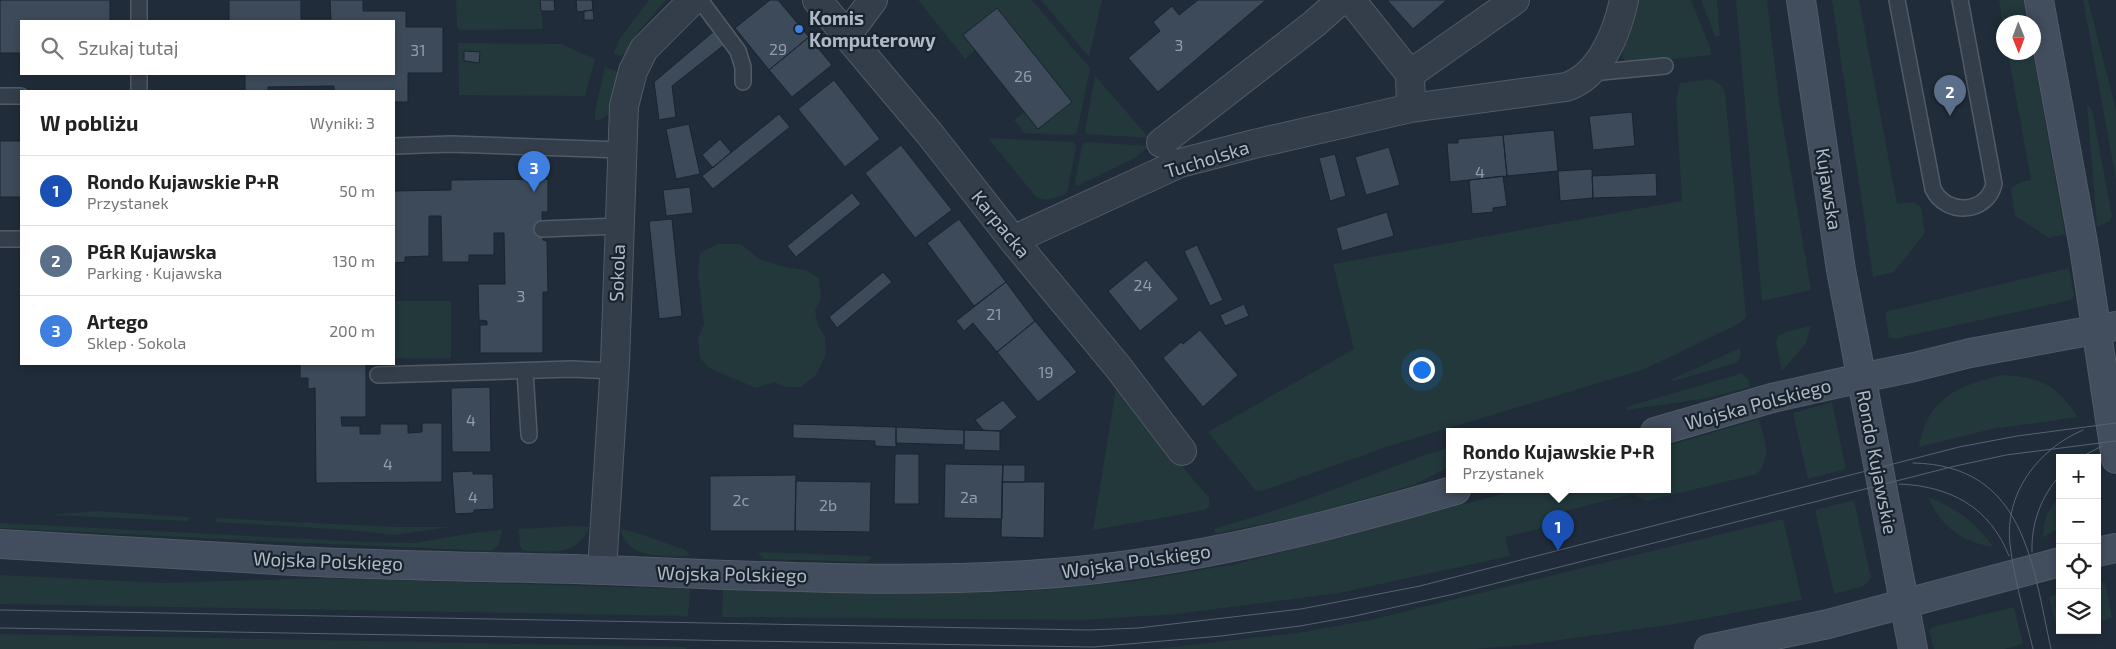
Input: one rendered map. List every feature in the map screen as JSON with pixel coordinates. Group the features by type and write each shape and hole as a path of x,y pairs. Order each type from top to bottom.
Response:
{"street":[{"name":"Sokola","path":"602,570 614,371 624,106 633,71 644,49 693,0"},
{"name":"Karpacka","path":"817,0 929,133 1013,240 1118,367 1182,452"},
{"path":"847,36 873,0"},
{"name":"Tucholska","path":"1161,143 1314,24 1341,0"},
{"path":"1351,0 1410,74 1412,108"},
{"path":"1410,74 1515,0"},
{"name":"Tucholska","path":"1013,240 1180,163 1412,108 1577,84 1591,73 1609,43 1621,14 1624,0"},
{"name":"Kujawska","path":"1801,0 1841,270 1861,378"},
{"path":"2039,0 2084,248 2105,327 2116,459"},
{"name":"Rondo Kujawskie","path":"1904,605 1880,467 1861,378 1970,353 2105,327"},
{"name":"Wojska Polskiego","path":"1669,428 1772,398 1861,378"},
{"name":"Wojska Polskiego","path":"0,544 296,561 892,578 1003,576 1095,569 1246,544 1334,523 1446,493"},
{"path":"2101,551 2116,548"},
{"path":"1709,649 1828,624 2056,563"},
{"path":"1904,605 1913,649"}],"lane":[{"path":"139,0 139,20"},
{"path":"700,0 738,51 743,67 743,82"},
{"path":"1897,0 1933,189 1937,198 1946,205 1966,208 1973,207 1988,197 1994,184 1960,0"},
{"path":"1591,73 1664,66"},
{"path":"139,75 139,90"},
{"path":"0,96 20,96"},
{"path":"395,146 451,144 621,150"},
{"path":"542,229 619,226"},
{"path":"0,239 20,239"},
{"path":"378,375 571,369 614,371"},
{"path":"525,371 529,435"}],"green space":[{"path":"456,0 540,0 543,29 459,30 457,26"},
{"path":"649,0 666,0 638,32 626,53 620,56 613,54 621,37"},
{"path":"918,0 1032,0 1090,68 1077,132 1074,135 1024,133 1014,120 1024,112 1038,129 1071,102 963,35 975,50 965,59"},
{"path":"1041,0 1102,0 1089,57"},
{"path":"1632,0 1691,0 1710,47 1711,55 1632,64 1626,61 1621,52"},
{"path":"1701,0 1717,0 1720,36 1715,36"},
{"path":"1736,0 1767,0 1779,102 1811,290 1762,301"},
{"path":"1832,0 1859,0 1897,204 1912,202 1921,207 1925,233 1894,272 1873,277"},
{"path":"1999,0 2024,0 2027,15 2001,15"},
{"path":"2083,0 2088,0 2116,110 2116,180"},
{"path":"458,43 561,44 595,59 585,96 459,95"},
{"path":"2009,60 2034,60 2065,234 2049,238 2015,216 2011,189 2020,182 2031,180"},
{"path":"605,67 620,73 618,87 614,103 607,115 595,121 595,111"},
{"path":"1095,76 1149,138 1087,134 1085,131"},
{"path":"1712,79 1721,85 1725,92 1746,317 1740,323 1645,369 1389,446 1262,491 1255,490 1208,432 1354,349 1333,264 1682,201 1676,99 1680,83"},
{"path":"2087,105 2092,109 2112,216 2109,222 2097,227"},
{"path":"988,138 1073,142 1076,147 1067,193 1056,198 1036,197"},
{"path":"1086,142 1149,146 1136,157 1077,186 1075,182 1082,146"},
{"path":"718,244 741,244 759,259 785,267 806,270 819,278 821,298 815,311 818,325 825,337 826,355 816,375 801,387 785,387 774,382 756,388 709,368 700,358 698,338 704,324 698,274 700,253"},
{"path":"2069,268 2074,295 2071,300 1894,339 1889,337 1885,312"},
{"path":"395,301 451,301 451,358 395,358"},
{"path":"1811,326 1806,343 1782,371 1776,342 1778,336 1788,331"},
{"path":"1740,348 1739,360 1736,363 1674,381 1670,380"},
{"path":"1739,374 1748,379 1750,387 1708,398 1627,410 1626,407"},
{"path":"2001,375 2037,380 2046,384 2062,397 2078,417 1992,429 1919,447 1929,416 1946,397 1970,384"},
{"path":"1116,388 1209,498 1209,507 1205,510 1093,530"},
{"path":"1832,402 1846,469 1808,479 1793,413"},
{"path":"1759,419 1765,441 1766,454 1765,461 1757,474 1647,501 1633,494 1557,513 1552,526 1505,537 1510,556 1339,593 1177,614 1082,620 722,617 723,590 910,593 1017,592 1135,581 1236,564 1507,493 1671,493 1671,445"},
{"path":"1446,448 1446,469 1414,485 1297,517 1218,533 1214,532 1215,528 1274,511"},
{"path":"1928,497 1965,517 1976,526 1994,547 1972,542 1954,532 1939,517"},
{"path":"1854,500 1871,578 1864,586 1834,594 1815,510"},
{"path":"2056,500 2056,529 2042,538 2046,516"},
{"path":"96,511 189,517 188,521 48,515"},
{"path":"216,518 397,527 450,527 394,535 348,530 215,522"},
{"path":"1783,519 1802,600 1675,624 1531,644 1476,649 1154,649 1297,633 1370,620"},
{"path":"0,523 414,543 502,530 499,544 492,551 0,528"},
{"path":"589,527 579,543 572,548 545,552 521,549 518,529"},
{"path":"620,529 686,550 690,556 659,556 639,552 631,547"},
{"path":"758,552 871,556 871,558 866,562 763,559"},
{"path":"0,575 164,583 323,578 690,589 688,616 0,604"},
{"path":"2105,582 2112,618 2101,621 2101,589 2101,583"},
{"path":"2056,595 2056,625 2049,597"},
{"path":"2014,607 2023,644 2004,649 1934,649 1929,631 1933,627"},
{"path":"0,634 686,647 686,649 0,649"}],"building":[{"path":"0,0 110,0 110,20 20,20 20,53 0,53"},
{"path":"229,0 301,0 301,19 331,19 330,0 363,0 363,11 406,11 406,27 443,27 443,73 408,73 408,102 395,102 395,90 334,90 334,86 268,87 268,90 245,90 245,75 395,75 395,20 229,20"},
{"path":"540,0 554,0 555,11 541,11"},
{"path":"576,0 592,0 593,10 577,12"},
{"path":"770,0 778,0 809,37 769,70 735,28"},
{"path":"1198,0 1266,0 1158,92 1128,58 1160,31 1153,22 1172,6 1179,15"},
{"path":"1387,0 1447,0 1413,29"},
{"path":"997,8 1072,102 1038,129 963,35"},
{"path":"593,10 594,20 584,20 584,11"},
{"path":"713,32 724,45 672,86 676,117 659,120 654,82"},
{"path":"809,37 832,65 792,97 769,70"},
{"path":"464,51 480,52 479,63 464,61"},
{"path":"834,80 880,139 845,167 798,109"},
{"path":"1632,112 1635,146 1593,150 1589,116"},
{"path":"779,114 790,127 713,189 702,176"},
{"path":"689,124 700,174 676,179 666,129"},
{"path":"1554,130 1558,171 1507,176 1503,135"},
{"path":"1503,135 1507,176 1450,182 1447,143 1458,143 1458,139"},
{"path":"720,139 731,152 713,168 702,155"},
{"path":"0,141 20,141 20,197 0,197"},
{"path":"901,145 952,210 915,238 865,173"},
{"path":"1389,147 1400,185 1366,195 1355,157"},
{"path":"1335,154 1346,196 1330,201 1319,158"},
{"path":"1592,169 1593,198 1560,201 1558,171"},
{"path":"1656,173 1657,196 1593,198 1592,176"},
{"path":"1503,176 1507,206 1493,208 1493,212 1472,214 1469,180"},
{"path":"548,179 548,212 542,212 543,240 547,241 548,292 543,292 543,353 480,353 480,325 487,325 487,321 479,320 478,284 505,284 504,233 494,233 494,255 469,255 469,262 442,262 441,216 429,216 429,256 405,257 405,262 395,263 395,191 451,190 451,180"},
{"path":"690,187 693,213 666,216 663,190"},
{"path":"852,193 861,204 796,257 787,246"},
{"path":"1387,212 1394,236 1342,251 1336,228"},
{"path":"672,219 682,316 659,319 649,221"},
{"path":"959,219 1006,282 974,306 927,243"},
{"path":"1197,245 1223,300 1210,306 1184,251"},
{"path":"1146,260 1179,299 1140,331 1108,291"},
{"path":"883,272 892,282 837,328 829,317"},
{"path":"1006,282 1035,321 997,352 973,323 964,331 956,321"},
{"path":"1244,304 1249,316 1225,326 1220,315"},
{"path":"1035,321 1077,372 1038,402 997,352"},
{"path":"1200,330 1238,375 1203,407 1163,358 1181,342 1183,344"},
{"path":"300,365 366,365 366,417 341,417 342,426 360,426 360,434 380,434 380,424 408,424 408,433 422,432 422,423 442,423 442,482 316,483 315,388 308,389 308,378 300,378"},
{"path":"490,387 491,452 452,452 451,388"},
{"path":"1003,400 1017,417 1000,431 983,430 975,420"},
{"path":"793,424 896,427 896,447 875,446 875,441 793,438"},
{"path":"896,427 964,430 964,445 896,443"},
{"path":"964,430 1000,431 1000,451 964,450"},
{"path":"895,454 919,454 919,504 894,504"},
{"path":"945,464 1003,465 1002,519 944,518"},
{"path":"1003,465 1025,465 1025,482 1002,482"},
{"path":"473,471 473,474 493,474 494,509 474,510 474,513 455,514 452,472"},
{"path":"796,475 795,531 710,531 710,476"},
{"path":"796,481 871,482 870,532 795,531"},
{"path":"1002,482 1045,482 1044,538 1001,537"}],"tram line":[{"path":"0,610 1089,630 1138,628 1301,609 1420,586 1959,447 2017,436 2116,423"},
{"path":"2033,649 2017,584 2010,544 2013,508 2027,475 2039,461 2067,438 2083,430"},
{"path":"0,628 1093,647 1221,636 1300,626 1454,594 1951,467 2006,455 2116,441"},
{"path":"2087,454 2102,446"},
{"path":"1913,463 1950,468 1979,481 2001,500 2017,524 2029,553 2051,649"},
{"path":"2032,552 2033,531 2038,511 2047,492 2056,480"},
{"path":"1899,484 1935,489 1966,502 1991,524 2009,556"}],"place":[{"name":"Komis Komputerowy","path":"799,29"},
{"name":"P&R Kujawska","path":"1950,116"},
{"name":"Artego","path":"534,192"},
{"name":"Rondo Kujawskie P+R","path":"1558,551"}]}
